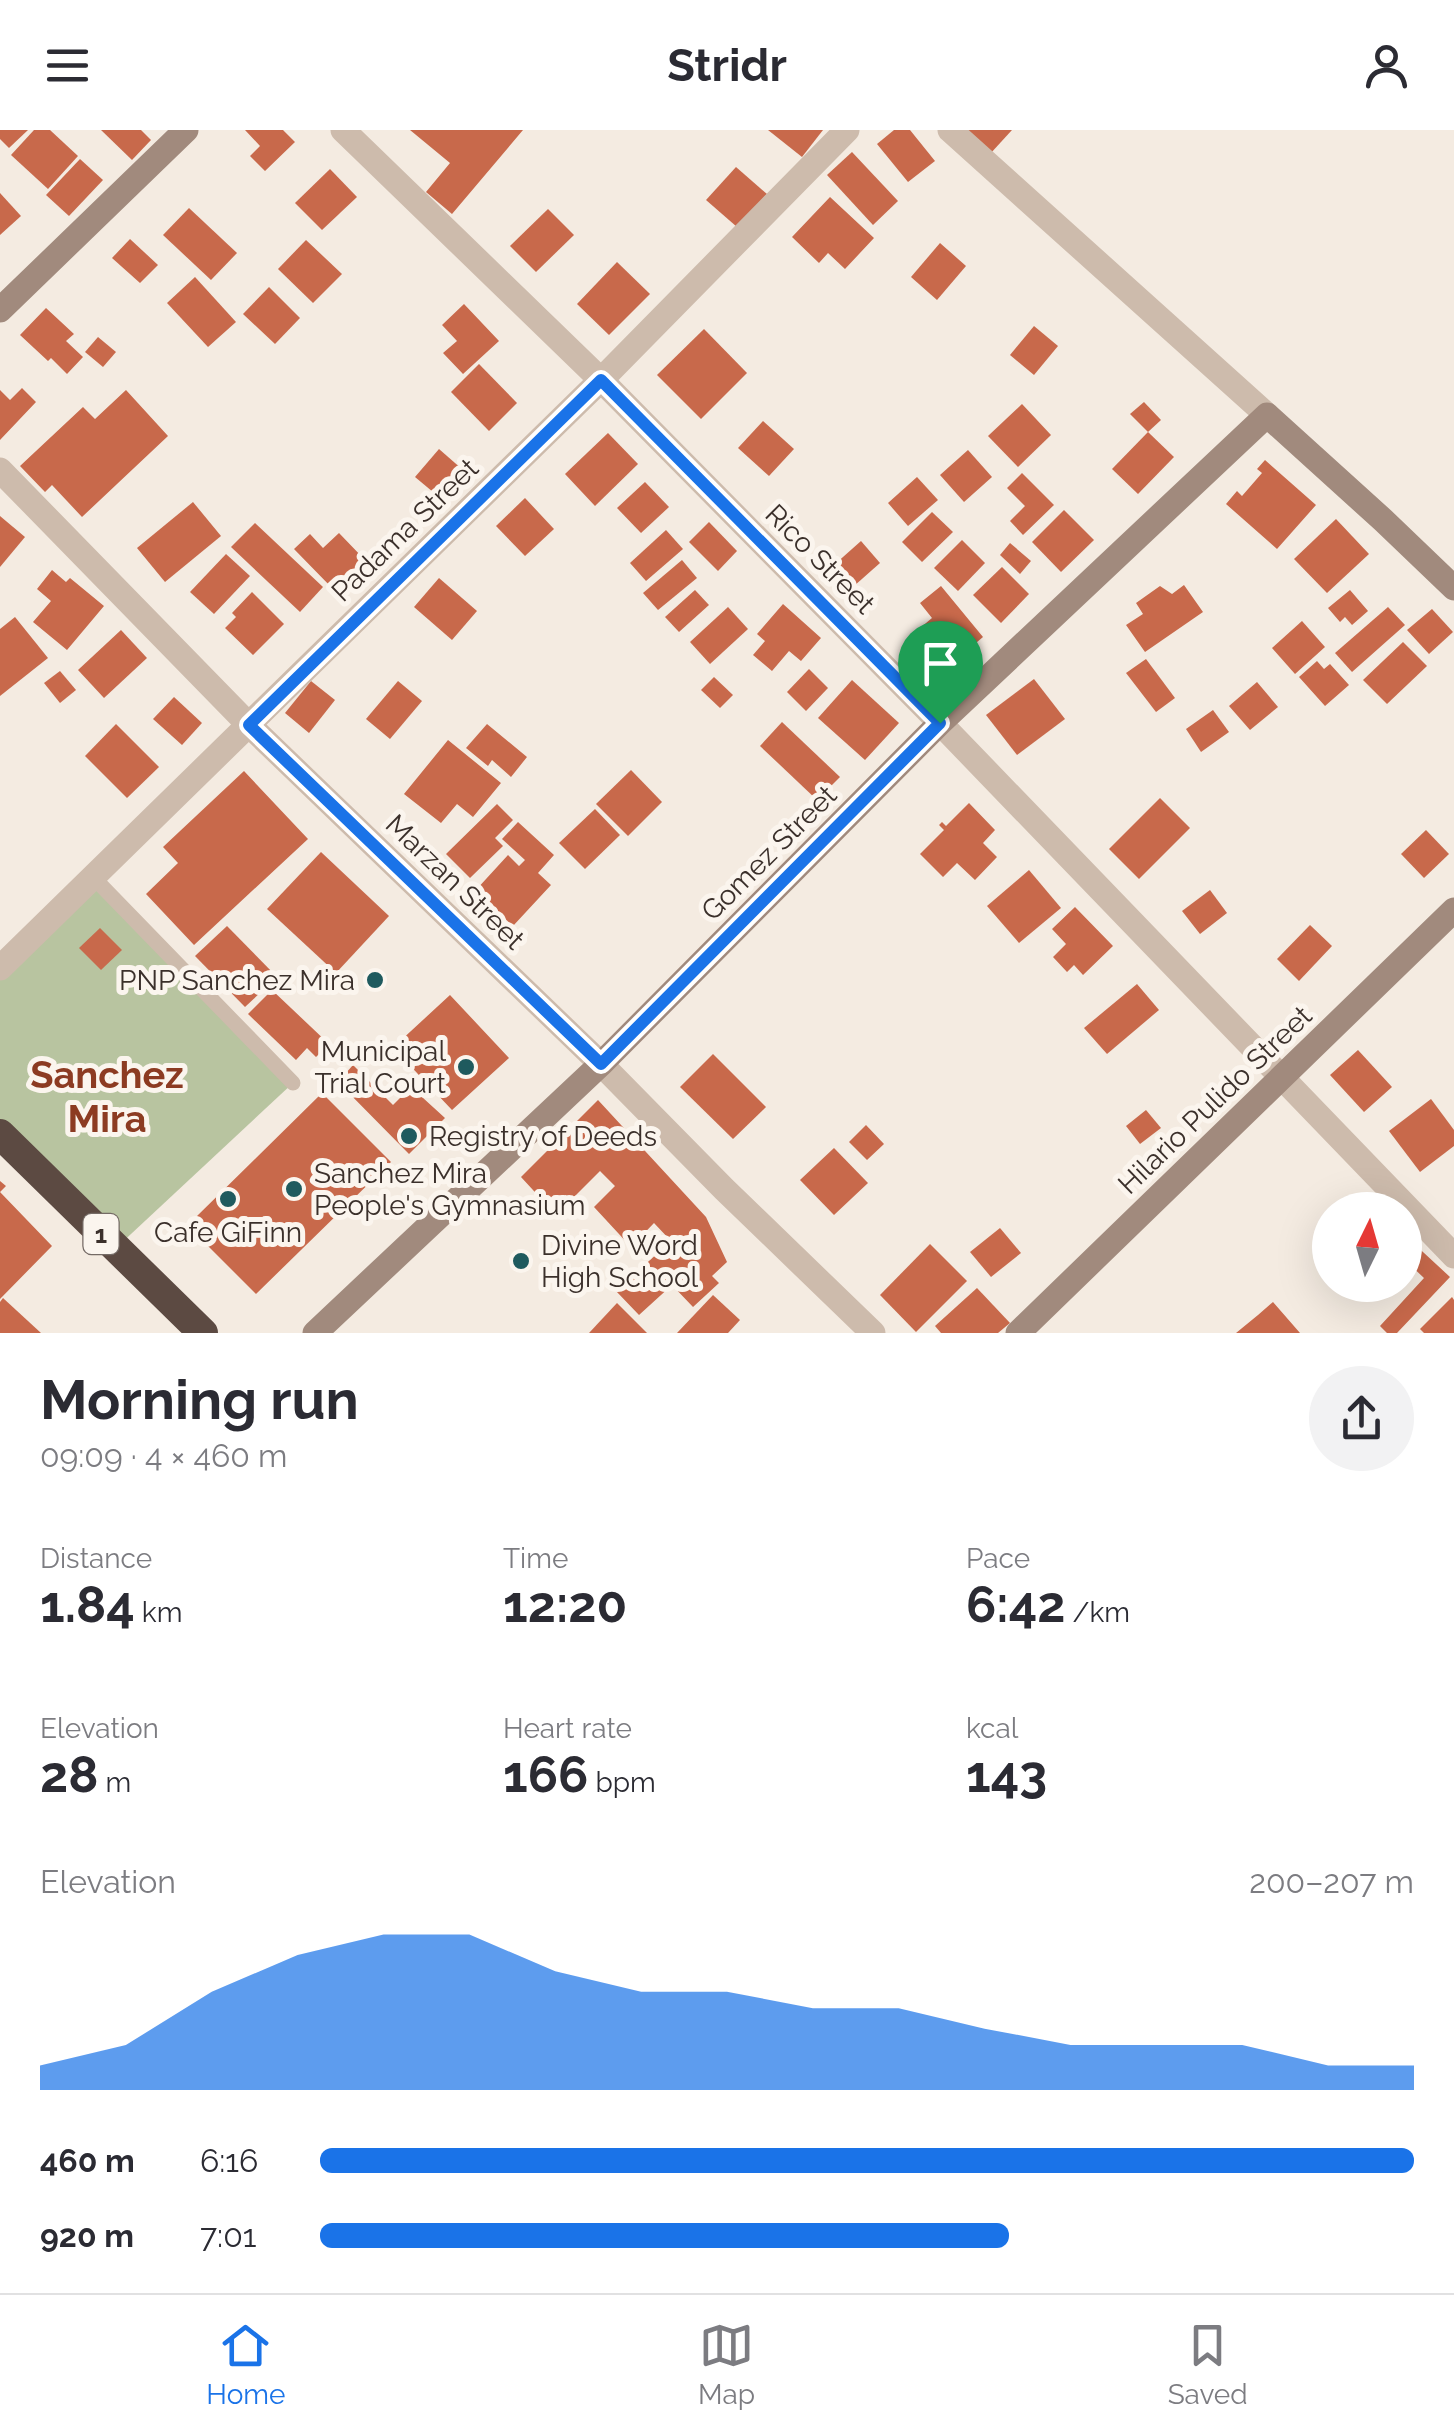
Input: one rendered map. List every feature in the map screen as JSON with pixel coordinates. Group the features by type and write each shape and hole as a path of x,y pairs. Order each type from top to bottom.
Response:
{"highway":[{"name":"1","path":"0,1134 203,1333"}],"main road":[{"path":"0,310 186,130"},
{"path":"1267,415 1454,588"},
{"name":"Gomez Street","path":"314,1333 601,1064 940,723 1267,415"},
{"name":"Hilario Pulido Street","path":"1018,1333 1454,910"}],"street":[{"name":"Rico Street","path":"342,130 601,380 940,723 1454,1256"},
{"name":"Padama Street","path":"0,968 601,380 848,130"},
{"path":"950,130 1267,415"},
{"name":"Marzan Street","path":"0,470 249,725 601,1064 872,1333"}],"lane":[{"path":"94,878 293,1083"}],"green space":[{"path":"94,878 293,1083 116,1248 0,1134 0,968"}],"building":[{"path":"0,130 28,130 9,148 0,139"},
{"path":"34,130 50,130 78,156 48,189 11,155"},
{"path":"101,130 141,130 151,140 132,160"},
{"path":"245,130 283,130 295,142 265,171 250,156 260,146"},
{"path":"410,130 523,130 452,214 426,192 450,163"},
{"path":"768,130 823,130 802,157"},
{"path":"894,130 910,130 935,161 908,182 877,144"},
{"path":"963,130 1012,130 990,154"},
{"path":"852,152 898,201 873,225 827,175"},
{"path":"80,159 103,180 69,216 46,195"},
{"path":"736,167 767,194 737,227 706,200"},
{"path":"330,169 357,197 322,230 295,203"},
{"path":"0,193 21,216 0,235"},
{"path":"830,197 874,238 845,269 828,253 819,263 792,237"},
{"path":"189,208 237,253 211,280 163,235"},
{"path":"548,209 574,235 536,272 510,246"},
{"path":"130,239 158,265 140,283 112,258"},
{"path":"306,240 342,274 313,303 278,269"},
{"path":"940,243 966,266 937,300 911,277"},
{"path":"617,262 650,294 609,335 577,304"},
{"path":"195,277 236,322 208,347 167,303"},
{"path":"269,287 300,318 275,344 243,314"},
{"path":"464,304 499,341 463,374 443,353 457,341 442,325"},
{"path":"46,308 74,334 66,341 83,357 67,374 20,335"},
{"path":"1034,326 1058,346 1034,375 1010,355"},
{"path":"704,329 747,373 701,419 657,375"},
{"path":"98,337 116,352 103,367 85,352"},
{"path":"479,364 517,403 489,431 451,392"},
{"path":"22,388 36,402 0,440 0,390 10,400"},
{"path":"126,390 168,436 82,517 52,485 45,492 20,466 83,407 95,419"},
{"path":"1144,402 1161,420 1148,432 1130,414"},
{"path":"1022,404 1051,435 1018,467 988,436"},
{"path":"763,421 794,449 769,476 738,448"},
{"path":"1148,432 1174,457 1138,494 1112,469"},
{"path":"608,433 638,464 595,506 565,474"},
{"path":"439,449 463,470 439,497 415,477"},
{"path":"968,450 992,477 964,502 940,475"},
{"path":"1265,460 1316,505 1277,549 1226,504 1237,491 1242,496 1262,473 1257,469"},
{"path":"1022,473 1054,505 1023,535 1010,521 1025,506 1007,488"},
{"path":"917,477 938,500 908,526 888,503"},
{"path":"645,482 669,507 641,533 617,508"},
{"path":"525,498 554,529 525,556 496,526"},
{"path":"193,502 221,536 165,582 137,548"},
{"path":"1064,510 1094,540 1061,572 1032,542"},
{"path":"932,512 953,532 922,562 902,542"},
{"path":"0,516 25,537 0,567"},
{"path":"1336,519 1369,554 1327,593 1294,559"},
{"path":"709,522 737,551 718,571 689,542"},
{"path":"255,523 323,587 300,612 231,547"},
{"path":"666,530 683,549 646,581 630,563"},
{"path":"339,533 365,560 334,590 294,549 310,534 323,548"},
{"path":"962,540 985,563 958,591 934,568"},
{"path":"861,541 880,563 854,586 834,565"},
{"path":"1010,543 1031,561 1020,574 1000,555"},
{"path":"226,554 250,576 214,614 190,592"},
{"path":"682,560 697,578 658,610 643,593"},
{"path":"1002,567 1029,594 1001,623 973,595"},
{"path":"52,570 66,582 70,578 104,606 67,650 33,622 51,601 37,589"},
{"path":"439,578 477,611 452,640 414,607"},
{"path":"1184,585 1203,612 1145,652 1126,625 1143,614 1136,603 1160,586 1172,594"},
{"path":"941,586 983,637 944,670 914,633 932,618 920,603"},
{"path":"695,590 709,605 679,632 665,617"},
{"path":"1350,590 1368,611 1352,625 1345,617 1340,622 1328,608"},
{"path":"252,592 284,624 253,655 225,628 236,617 232,613"},
{"path":"783,604 821,638 801,661 789,651 772,671 753,655 765,641 757,634"},
{"path":"728,607 748,629 710,664 690,642"},
{"path":"1388,607 1405,625 1352,672 1335,653"},
{"path":"1432,609 1453,632 1429,654 1407,630"},
{"path":"15,617 48,658 0,696 0,629"},
{"path":"1302,621 1325,647 1295,674 1272,648"},
{"path":"121,630 147,658 104,698 78,670"},
{"path":"1403,642 1427,666 1387,704 1363,680"},
{"path":"1146,659 1175,698 1156,712 1126,673"},
{"path":"1317,661 1324,669 1330,664 1349,685 1325,706 1299,677"},
{"path":"809,669 828,688 806,711 787,692"},
{"path":"60,671 76,690 60,703 44,683"},
{"path":"714,677 733,695 720,708 701,690"},
{"path":"1034,679 1065,719 1017,755 986,715"},
{"path":"852,680 899,723 865,760 818,718"},
{"path":"311,681 335,700 309,733 285,713"},
{"path":"398,681 422,701 390,739 366,719"},
{"path":"1257,682 1278,707 1250,730 1229,706"},
{"path":"174,697 202,723 182,745 153,719"},
{"path":"1213,710 1229,732 1201,752 1186,729"},
{"path":"782,722 840,777 817,800 760,746"},
{"path":"116,724 159,767 127,798 85,756"},
{"path":"487,724 527,757 511,777 492,760 488,766 466,748"},
{"path":"448,740 501,783 473,817 457,804 441,823 404,794"},
{"path":"631,770 662,802 628,836 596,804"},
{"path":"244,771 308,839 194,945 146,894 178,863 163,847"},
{"path":"1160,798 1190,828 1139,879 1109,849"},
{"path":"969,803 995,830 983,843 997,857 975,880 957,863 943,877 920,854 944,830 939,825 942,822 946,826"},
{"path":"497,804 513,820 495,838 503,846 470,878 446,854"},
{"path":"595,809 620,835 585,869 559,843"},
{"path":"518,822 554,855 538,873 551,885 513,926 475,891 508,855 519,866 525,860 502,839"},
{"path":"1426,830 1449,854 1424,878 1401,854"},
{"path":"321,852 389,916 336,973 267,909"},
{"path":"1029,870 1061,908 1019,943 987,906"},
{"path":"1210,890 1227,913 1200,934 1182,911"},
{"path":"1075,907 1113,946 1083,975 1074,965 1067,972 1053,957 1066,944 1052,929"},
{"path":"1310,925 1332,946 1299,981 1277,959"},
{"path":"227,926 277,977 245,1007 195,956"},
{"path":"100,928 122,950 101,970 79,948"},
{"path":"1137,984 1159,1010 1107,1054 1084,1028"},
{"path":"272,990 329,1044 316,1057 307,1048 296,1060 248,1014"},
{"path":"450,995 509,1058 452,1110 400,1055 405,1051 398,1043"},
{"path":"1358,1050 1392,1087 1364,1112 1330,1075"},
{"path":"713,1054 766,1107 733,1139 680,1087"},
{"path":"353,1065 393,1105 411,1087 445,1118 409,1154 338,1082"},
{"name":"Sanchez Mira People's Gymnasium","path":"322,1093 391,1162 256,1294 200,1238 210,1229 197,1216"},
{"path":"1431,1099 1454,1130 1454,1146 1420,1172 1389,1131"},
{"path":"598,1100 706,1217 727,1262 712,1276 719,1283 693,1307 672,1285 639,1315 616,1291 671,1241 654,1223 631,1247 594,1207 615,1186 600,1171 556,1215 521,1177"},
{"path":"1146,1110 1161,1128 1140,1144 1126,1126"},
{"path":"866,1125 884,1144 867,1160 849,1142"},
{"path":"834,1148 868,1183 834,1215 800,1180"},
{"path":"0,1192 52,1246 0,1299"},
{"path":"1000,1228 1021,1253 991,1277 970,1252"},
{"path":"930,1244 967,1281 916,1332 880,1295"},
{"path":"1422,1251 1450,1277 1397,1333 1387,1333 1380,1326 1402,1302 1422,1302"},
{"path":"977,1288 1010,1323 998,1333 941,1333 935,1326"},
{"path":"713,1295 740,1320 728,1333 677,1333"},
{"path":"1452,1297 1454,1333 1424,1333 1420,1329"},
{"path":"3,1298 41,1333 0,1333"},
{"path":"1273,1302 1300,1333 1236,1333 1258,1315"},
{"path":"617,1303 647,1333 589,1333"}],"place":[{"name":"PNP Sanchez Mira","path":"375,980"},
{"name":"Municipal Trial Court","path":"466,1067"},
{"name":"Registry of Deeds","path":"409,1136"},
{"name":"Sanchez Mira People's Gymnasium","path":"294,1189"},
{"name":"Cafe GiFinn","path":"228,1199"},
{"name":"Divine Word High School","path":"521,1261"}],"district":[{"name":"Sanchez Mira","path":"107,1096"}],"route":[{"path":"601,380 940,723 601,1064 249,725 601,380"}]}
